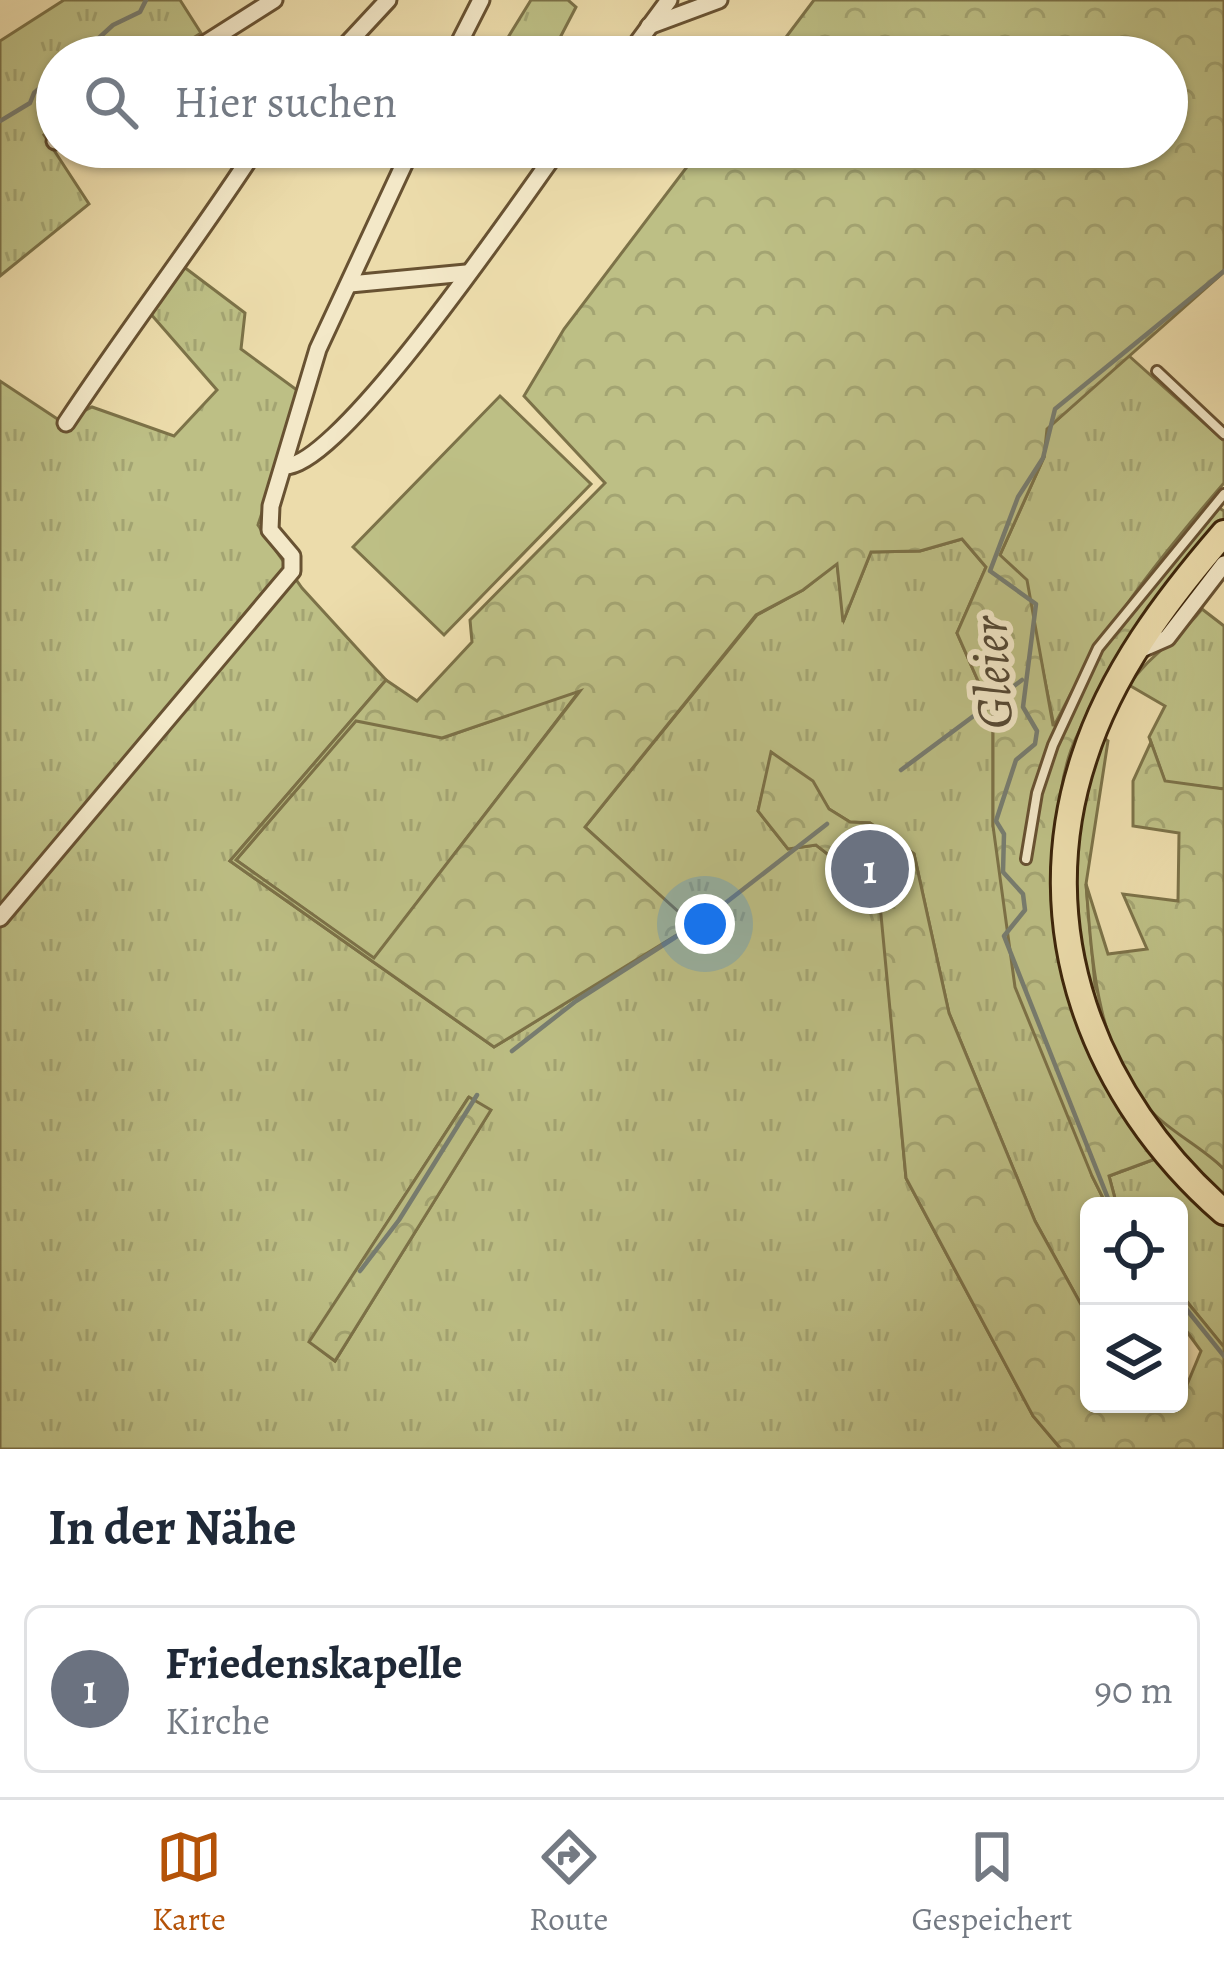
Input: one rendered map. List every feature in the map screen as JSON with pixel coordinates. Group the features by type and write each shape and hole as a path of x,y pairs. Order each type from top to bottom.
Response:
{"main road":[{"path":"1224,532 1135,652 1100,718 1075,794 1064,857 1067,939 1090,1031 1115,1081 1161,1148 1224,1212"}],"street":[{"path":"217,36 274,0"},
{"path":"355,36 388,0"},
{"path":"463,36 481,0"},
{"path":"642,36 669,0"},
{"path":"649,26 719,0"},
{"path":"66,423 149,300 209,225 244,168"},
{"path":"0,918 292,571 292,556 269,524 284,466 318,349 402,168"},
{"path":"284,466 300,464 342,431 544,168"},
{"path":"350,284 466,273"},
{"path":"1135,652 1168,638 1224,564"}],"lane":[{"path":"1157,371 1224,434"},
{"path":"1026,859 1047,761 1098,648 1224,494"}],"green space":[{"path":"64,0 180,0 201,33 36,36 36,168 66,168 89,204 0,276 0,41"},
{"path":"531,0 568,0 576,7 561,36 509,36"},
{"path":"814,0 1224,0 1224,272 1047,429 1044,457 1000,555 1027,580 1053,725 1065,727 1106,643 1219,508 1224,511 1224,520 1161,597 1106,678 1071,750 1061,791 1055,889 1064,972 1074,1012 1106,1087 1155,1159 1109,1176 1115,1197 1102,1197 1092,1176 1015,987 993,826 993,715 957,633 986,567 962,539 920,551 871,552 843,622 837,564 803,590 756,615 585,827 693,925 494,1047 230,861 386,680 417,701 472,642 470,620 605,483 524,396 564,329 686,168 1188,168 1188,36 787,36","holes":["580,691 374,958 236,860 356,721 442,738"]},
{"path":"184,267 245,313 241,349 301,393 258,525 302,588 386,680 230,861 494,1047 692,925 585,827 757,615 803,590 837,563 844,619 871,552 920,551 962,539 986,567 957,633 993,715 993,826 1092,1176 1102,1197 1080,1197 1080,1303 1035,1221 949,1013 914,854 870,823 850,822 829,809 814,787 772,753 758,811 788,849 816,845 880,894 906,1178 1033,1416 1061,1449 0,1449 0,381 62,422 92,407 174,436 217,390 149,312","holes":["468,1098 490,1111 335,1361 310,1342"]},
{"path":"1128,355 1224,441 1224,483 1131,599 1054,726 1033,621 1000,555 1044,457 1047,429"},
{"path":"500,396 591,484 444,635 353,547"},
{"path":"1202,609 1224,626 1224,789 1165,782 1149,737 1165,706 1129,685"},
{"path":"581,689 374,959 236,860 356,720 443,738"},
{"path":"1101,736 1108,741 1086,884 1095,986 1152,1112 1200,1145 1224,1169 1224,1199 1156,1124 1128,1081 1087,986 1076,937 1072,886 1078,823"},
{"path":"1151,742 1165,781 1224,789 1224,1169 1160,1120 1133,1088 1100,1004 1086,884 1108,954 1147,949 1123,894 1178,901 1179,833 1133,826 1133,781"},
{"path":"771,752 813,781 829,809 850,822 870,823 914,854 949,1013 1035,1221 1080,1303 1080,1413 1188,1413 1188,1382 1201,1351 1188,1333 1188,1303 1224,1347 1224,1449 1061,1449 1033,1416 906,1178 879,894 816,845 788,849 758,811"},
{"path":"469,1097 491,1110 335,1361 309,1342"},
{"path":"1155,1159 1224,1227 1224,1347 1188,1303 1188,1197 1115,1197 1109,1176"}],"waterway":[{"path":"101,36 140,12 146,0"},
{"path":"0,121 30,103 36,91"},
{"name":"Gleier","path":"1107,1197 1004,936 1025,910 1023,894 1003,872 1004,834 996,821 1016,760 1035,744 1037,731 1023,707 1036,604 990,571 1018,497 1043,458 1055,409 1224,271"},
{"path":"901,770 1022,680"},
{"path":"512,1051 576,1001 710,915 827,824"},
{"path":"360,1271 399,1220 477,1095"},
{"name":"Gleier","path":"1183,1305 1224,1356"}],"place":[{"name":"Friedenskapelle","path":"870,869"}]}
